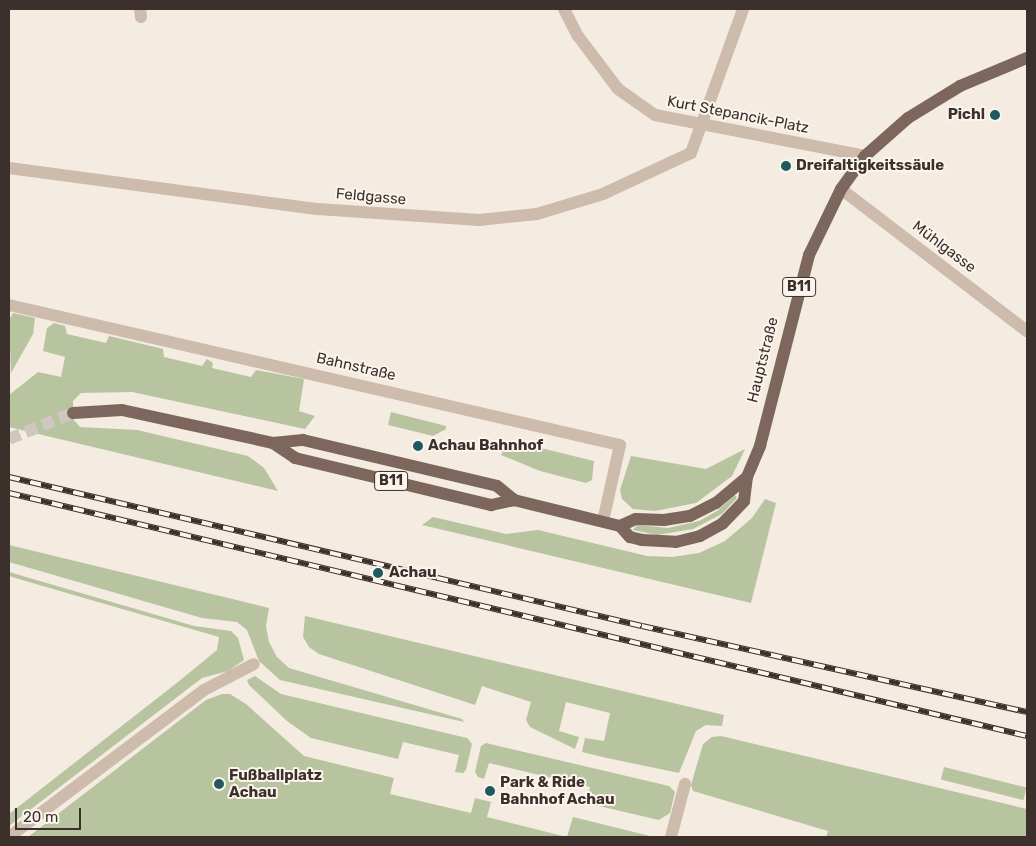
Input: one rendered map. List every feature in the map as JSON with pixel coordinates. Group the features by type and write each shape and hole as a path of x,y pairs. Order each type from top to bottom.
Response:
{"main road":[{"name":"Hauptstraße","path":"747,478 760,446 809,255 841,189 865,156 932,102 983,75 1027,58"},
{"name":"B11","path":"73,413 107,409 137,412 273,442 303,440 316,442 497,486 514,500"},
{"name":"B11","path":"273,442 295,458 491,505 514,500 620,526 630,537 653,542 676,542 700,536 740,508 744,501 747,478"},
{"path":"620,526 636,519 664,520 690,516 716,502 747,478"}],"street":[{"name":"Kurt Stepancik-Platz","path":"564,9 578,36 618,89 655,114 700,125 865,156"},
{"name":"Feldgasse","path":"9,168 318,209 449,219 498,219 565,206 639,178 691,153 743,9"},
{"name":"Mühlgasse","path":"841,189 1027,331"},
{"name":"Bahnstraße","path":"9,305 620,445 603,521"},
{"path":"9,837 204,690 228,680 254,664"},
{"path":"671,837 685,784"}],"green space":[{"path":"13,313 35,318 33,334 11,373 9,320"},
{"path":"54,323 65,326 67,334 106,343 109,336 163,349 164,357 202,366 207,359 213,363 212,368 251,377 256,370 304,379 299,411 315,416 305,429 132,392 81,393 73,401 74,420 80,427 137,430 248,456 264,468 278,491 9,427 9,395 38,372 61,377 65,357 43,351 47,328"},
{"path":"391,412 446,426 446,429 433,436 388,425"},
{"path":"508,440 594,461 592,480 586,483 540,471 501,455"},
{"path":"745,449 732,476 696,503 655,511 633,509 622,499 620,490 631,456 706,469"},
{"path":"735,495 737,498 722,514 693,529 657,535 633,530 637,525 668,528 699,521 717,511"},
{"path":"765,499 776,503 751,603 422,525 433,517 506,534 538,530 647,556 672,557 699,553 725,541 752,518"},
{"path":"9,545 269,608 266,626 269,642 277,657 289,668 462,719 464,722 280,680 259,661 247,630 237,622 202,618 9,562"},
{"path":"9,572 194,626 231,631 238,638 244,660 228,671 202,678 9,826 9,814 217,650 219,637 9,576"},
{"path":"305,616 724,715 722,726 706,725 696,731 679,773 582,752 585,738 604,741 610,713 566,702 559,731 579,737 575,749 530,727 526,720 531,702 482,686 475,705 319,654 309,647 303,637"},
{"path":"255,676 281,694 467,738 472,744 466,770 463,773 455,772 459,755 403,742 398,759 311,738 287,721 249,685 247,680"},
{"path":"222,694 230,694 246,704 304,756 394,778 390,794 471,813 475,798 491,802 487,817 567,837 28,837 206,700"},
{"path":"721,736 1027,809 1027,837 826,837 828,831 693,791 691,785 703,744 712,737"},
{"path":"486,743 669,786 675,792 670,813 659,820 586,803 590,787 489,763 484,779 478,777 475,772 481,746"},
{"path":"944,767 1026,788 1023,800 941,780"},
{"path":"573,817 654,837 567,837"}],"tunnel":[{"path":"9,439 73,413"}],"railway":[{"path":"9,477 642,626 1027,712"},
{"path":"9,493 1027,736"}],"place":[{"name":"Pichl","path":"995,115"},
{"name":"Dreifaltigkeitssäule","path":"786,166"},
{"name":"Achau Bahnhof","path":"418,446"},
{"name":"Achau","path":"378,573"},
{"name":"Fußballplatz Achau","path":"219,784"},
{"name":"Park & Ride Bahnhof Achau","path":"490,791"}]}
